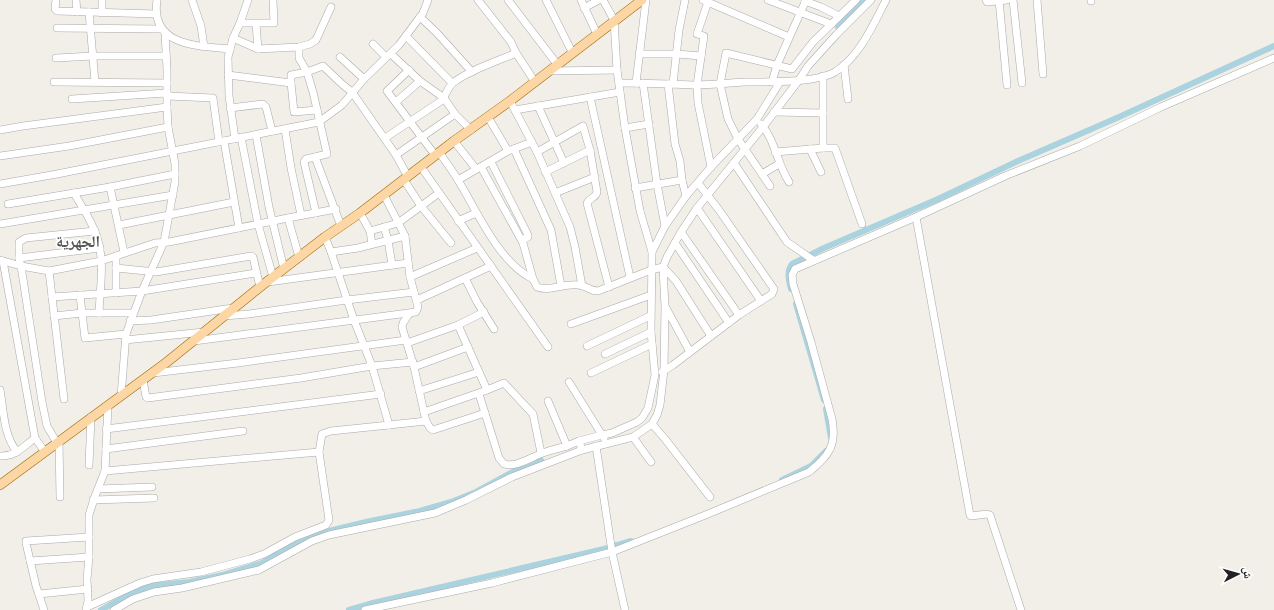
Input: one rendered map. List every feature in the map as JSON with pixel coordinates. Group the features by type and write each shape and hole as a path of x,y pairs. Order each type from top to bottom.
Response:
{"main road":[{"path":"0,485 143,380 299,257 406,179 454,141 510,101 572,52 642,0"}],"street":[{"path":"56,0 55,9 57,11 156,14"},
{"path":"76,0 77,12"},
{"path":"102,0 102,13"},
{"path":"121,396 126,337 130,321 142,291 164,242 176,174 168,128 166,56 163,31 156,14 157,0"},
{"path":"192,0 203,34 204,47"},
{"path":"248,0 230,49 228,75 230,108 258,224 267,282"},
{"path":"240,23 274,23 273,0"},
{"path":"0,184 173,152 319,122 342,105 364,79 406,36 423,13 428,0"},
{"path":"478,0 511,42 516,54 535,82"},
{"path":"508,0 557,64"},
{"path":"546,0 572,52"},
{"path":"581,0 597,34"},
{"path":"584,8 599,0"},
{"path":"479,394 500,458 504,464 512,464 541,453 625,428 642,418 648,408 655,375 650,316 652,252 640,211 625,128 617,70 614,20 603,0"},
{"path":"646,0 639,54 640,83 649,124 657,184 665,226"},
{"path":"685,0 679,30 677,54 670,84 675,144 680,161 682,180 686,196"},
{"path":"768,0 829,26 836,34"},
{"path":"652,252 665,226 686,196 711,167 757,119 813,42 856,0"},
{"path":"114,610 133,599 154,592 182,588 258,570 312,541 329,535 436,512 472,497 512,477 582,450 633,437 652,424 660,405 664,370 666,308 663,267 675,243 696,208 763,127 815,57 836,34 872,0"},
{"path":"619,84 640,83 697,85 783,82 823,76 835,72 844,65 861,45 886,0"},
{"path":"986,0 988,2 1007,0"},
{"path":"999,0 1007,85"},
{"path":"1013,0 1022,84"},
{"path":"1037,0 1043,74"},
{"path":"711,167 698,103 697,85 704,36 697,34 705,1 788,37"},
{"path":"772,82 788,37 805,1 839,16"},
{"path":"233,38 258,49 299,47 310,44 316,40 331,7"},
{"path":"89,12 95,82"},
{"path":"420,17 436,32 472,72"},
{"path":"256,24 258,49"},
{"path":"57,28 163,31 183,42 204,47 230,49"},
{"path":"406,36 452,83"},
{"path":"373,44 444,98 471,130"},
{"path":"299,47 299,58 307,72 327,154 306,159 304,162 316,213"},
{"path":"770,186 738,139 728,119 720,84 726,53 792,69"},
{"path":"385,138 444,98 452,83 472,72 516,54"},
{"path":"639,54 677,54 701,56"},
{"path":"56,58 93,56 166,56"},
{"path":"340,57 364,79"},
{"path":"365,610 492,583 612,549 703,516 809,472 823,461 834,440 832,419 812,342 792,279 793,271 795,269 813,260 916,218 978,188 1080,146 1161,107 1274,58"},
{"path":"844,65 848,99"},
{"path":"317,110 294,112 291,83 292,75 307,72 323,66 343,86 352,92 396,155 406,179 421,206 451,243"},
{"path":"409,70 387,91 421,138 437,154 458,180 491,238 508,259 527,276 533,279"},
{"path":"548,71 617,70"},
{"path":"228,75 291,83"},
{"path":"823,76 823,148"},
{"path":"396,102 420,81"},
{"path":"54,82 167,83"},
{"path":"514,110 620,92"},
{"path":"72,99 167,95 213,98 239,228"},
{"path":"590,97 630,277"},
{"path":"510,101 537,152 572,234 582,286"},
{"path":"230,108 263,104 266,107 272,131"},
{"path":"0,130 167,106"},
{"path":"538,106 564,162"},
{"path":"774,112 823,113"},
{"path":"396,155 456,114"},
{"path":"488,117 511,150 551,230 561,286"},
{"path":"757,119 771,138 779,164 789,182"},
{"path":"625,128 649,124"},
{"path":"537,152 583,126 590,150 597,193 587,203 609,287"},
{"path":"0,156 69,146 168,128"},
{"path":"284,129 301,215"},
{"path":"256,134 272,222 284,269"},
{"path":"454,141 478,168 522,240 533,279 537,287 576,285 596,291 609,287 630,277 663,267"},
{"path":"458,180 511,150 532,142"},
{"path":"775,152 834,147 862,224"},
{"path":"810,149 821,172"},
{"path":"545,172 590,150"},
{"path":"315,157 336,209 341,226"},
{"path":"491,162 528,235 528,237 522,240"},
{"path":"734,163 787,242 813,260"},
{"path":"762,174 779,164"},
{"path":"421,167 548,347"},
{"path":"8,204 176,174"},
{"path":"555,193 595,178"},
{"path":"635,188 682,180"},
{"path":"655,375 772,294 774,289 698,183"},
{"path":"110,187 124,252"},
{"path":"74,193 95,231 100,248 99,313"},
{"path":"370,231 398,223 439,193"},
{"path":"0,224 173,195"},
{"path":"194,341 409,314 417,311 417,300 410,276 405,236 384,195"},
{"path":"119,225 234,202"},
{"path":"696,208 761,301"},
{"path":"44,452 35,438 1,261 49,270 101,261 124,252 155,243 169,242 336,209"},
{"path":"360,213 370,231 372,244"},
{"path":"458,221 476,213"},
{"path":"288,218 299,257"},
{"path":"916,218 970,515 990,515 1021,610"},
{"path":"384,227 388,240 392,265"},
{"path":"60,497 58,442 47,426 42,402 22,266 19,258 18,242 23,238 95,231"},
{"path":"681,232 739,316"},
{"path":"331,252 405,236"},
{"path":"325,238 372,366 389,425"},
{"path":"675,243 729,323"},
{"path":"19,258 100,248"},
{"path":"410,276 477,248"},
{"path":"116,256 116,293"},
{"path":"116,268 156,272 251,256 253,257 256,273 267,282 408,263"},
{"path":"417,300 491,266"},
{"path":"663,267 676,281 711,336"},
{"path":"49,270 64,399"},
{"path":"52,297 142,291 256,273"},
{"path":"465,278 494,329"},
{"path":"224,316 414,292"},
{"path":"571,324 650,294"},
{"path":"80,295 85,338 204,332"},
{"path":"130,321 158,319 234,308"},
{"path":"666,308 690,352"},
{"path":"152,373 364,346 407,342 458,325 484,312"},
{"path":"54,316 82,313 134,313"},
{"path":"409,314 402,324 426,421 430,428 433,430 485,413"},
{"path":"587,346 650,316"},
{"path":"458,325 487,390"},
{"path":"605,354 651,332"},
{"path":"591,373 652,344"},
{"path":"143,380 146,397 148,398 301,378 372,366 413,365 468,347"},
{"path":"419,391 479,372"},
{"path":"569,382 606,444"},
{"path":"424,412 504,384 507,385 532,412 541,453"},
{"path":"0,390 9,439 17,452"},
{"path":"106,429 381,394"},
{"path":"548,401 567,446"},
{"path":"87,609 89,515 93,500 105,471 108,405"},
{"path":"88,465 91,417"},
{"path":"87,609 140,583 153,579 201,572 250,559 264,554 295,537 326,525 329,520 329,516 319,452 320,437 324,433 426,421"},
{"path":"652,424 666,439 710,498"},
{"path":"106,449 243,431"},
{"path":"633,437 651,462"},
{"path":"0,456 10,456 35,438"},
{"path":"579,441 582,450"},
{"path":"596,446 612,549 625,610"},
{"path":"105,471 319,452"},
{"path":"98,489 152,487"},
{"path":"93,500 154,498"},
{"path":"44,610 26,541 88,537"},
{"path":"30,561 89,557"},
{"path":"39,594 88,589"}],"waterway":[{"path":"838,27 865,0"},
{"path":"791,289 789,273 792,264 824,248 938,199 1018,161 1119,117 1274,46"},
{"path":"796,304 824,400"},
{"path":"826,409 831,438"},
{"path":"782,480 811,466 826,451"},
{"path":"101,610 126,596 150,586 189,582 222,575 262,563 291,545 325,532 420,511 451,502 476,492 520,468 541,460"},
{"path":"349,610 373,603 604,549 631,541"}],"district":[{"name":"الجهرية","path":"78,241"}]}
